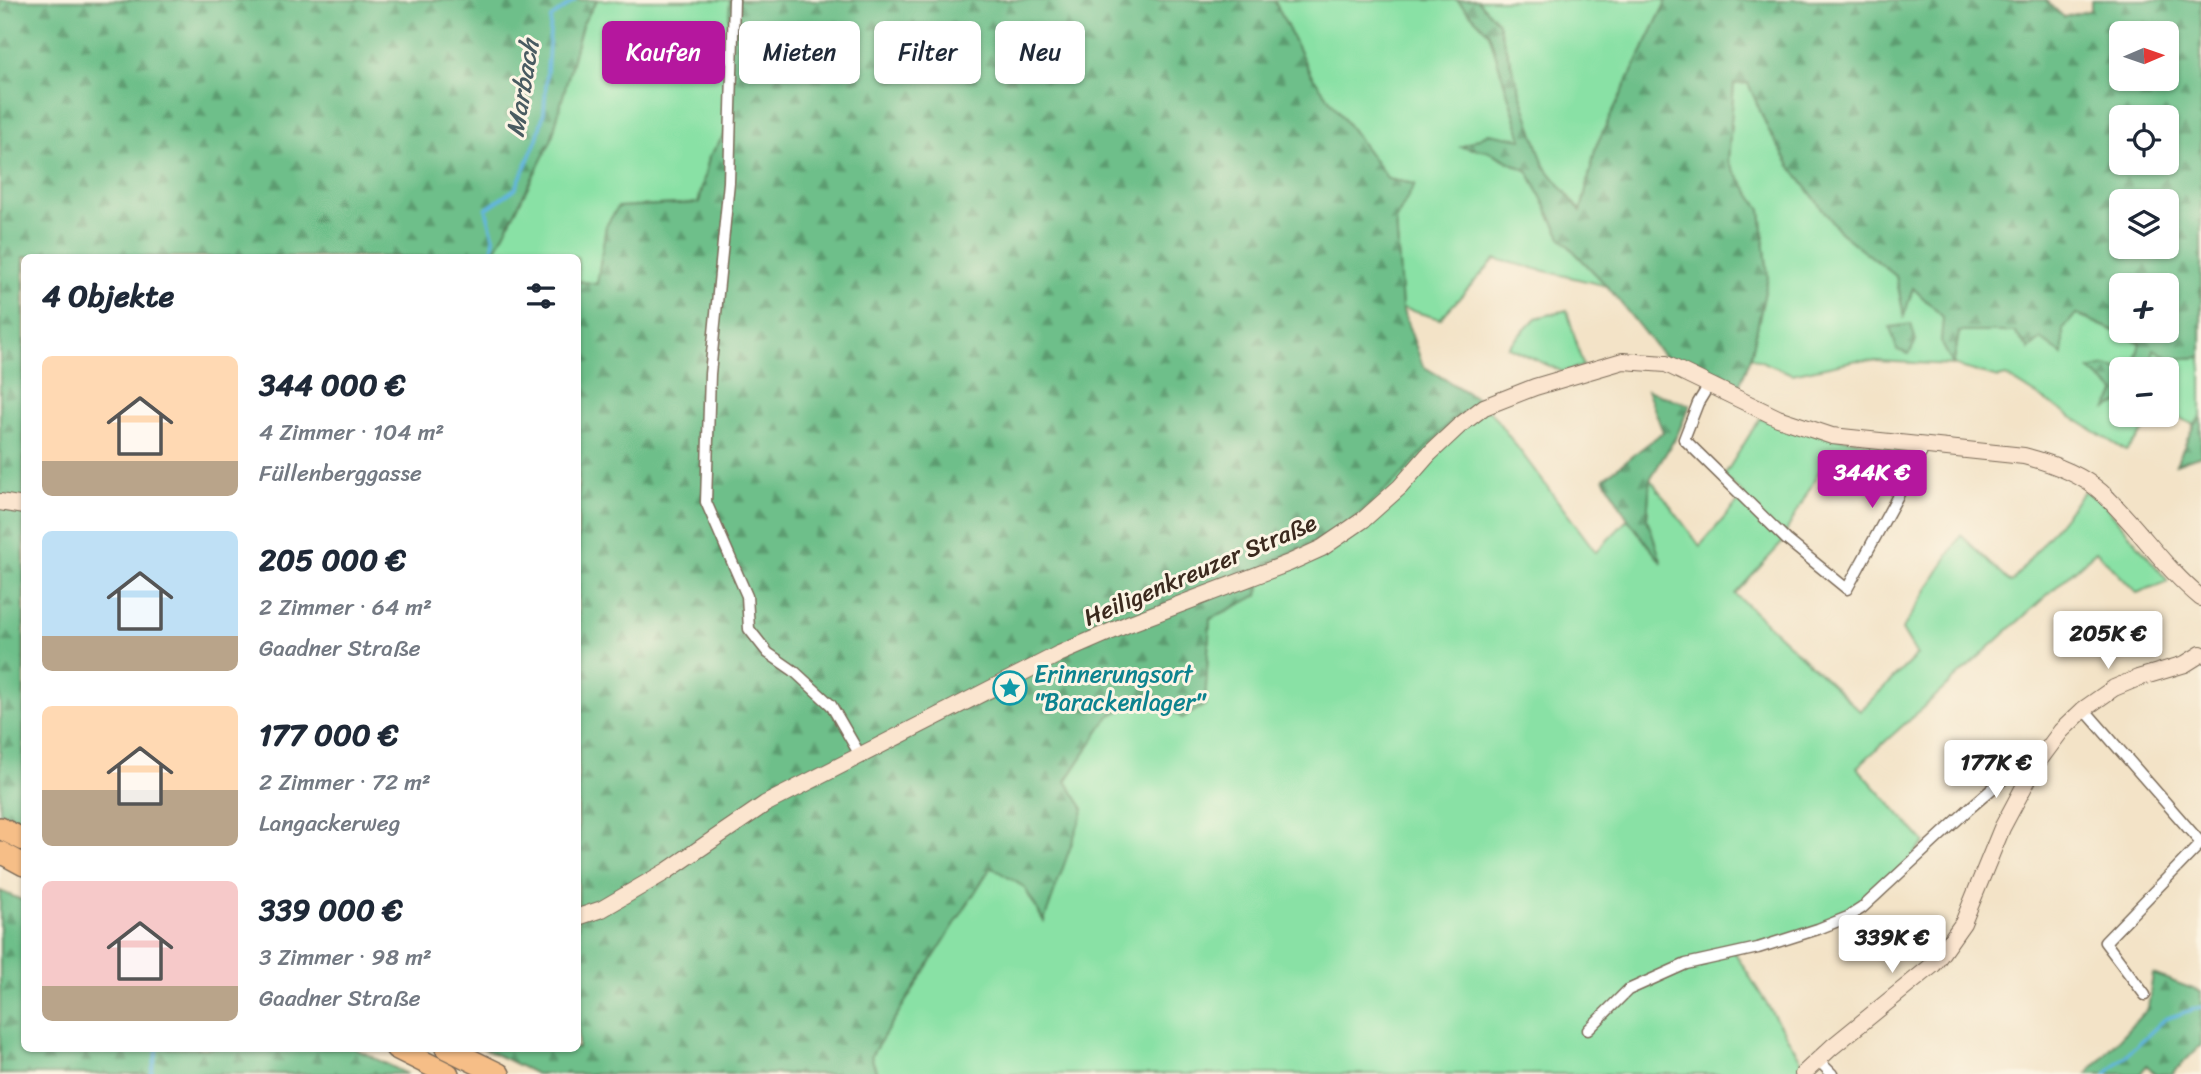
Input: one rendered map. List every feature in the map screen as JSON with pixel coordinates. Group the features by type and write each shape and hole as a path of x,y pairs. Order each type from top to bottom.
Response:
{"highway":[{"path":"0,828 21,839"},
{"path":"0,852 21,863"},
{"path":"404,1052 448,1074"},
{"path":"454,1052 499,1074"}],"main road":[{"name":"Heiligenkreuzer Straße","path":"581,916 602,909 667,871 765,804 1059,654 1322,548 1363,520 1459,426 1484,407 1510,396 1623,361 1666,364 1778,418 1832,436 2024,456 2045,461 2072,473 2100,491 2177,576 2201,598"},
{"path":"0,502 21,506"},
{"path":"1803,1074 1934,964 1963,923 2028,765 2084,709 2114,688 2185,664 2201,654"}],"street":[{"path":"734,0 729,182 710,374 706,502 747,596 750,629 768,653 794,671 831,705 860,755"},
{"path":"1709,385 1698,403 1684,439 1787,540 1847,589 1925,446"},
{"path":"2084,709 2201,843 2105,942 2145,995"},
{"path":"1588,1030 1628,990 1686,964 1758,948 1849,917 1971,807 2028,765"},
{"path":"1818,1060 1832,1074"}],"green space":[{"path":"0,0 597,0 582,25 551,141 494,254 21,254 21,823 0,812"},
{"path":"597,0 730,0 725,134 709,157 698,203 618,207 606,226 597,284 581,281 581,254 494,254 551,141 582,25"},
{"path":"730,0 1274,0 1310,73 1388,179 1415,184 1396,219 1402,308 1423,366 1484,403 1454,418 1399,478 1343,528 1265,565 1258,595 1210,619 1205,705 1182,718 1152,693 1109,716 1066,781 1084,809 1044,921 1024,887 991,867 871,1056 877,1074 536,1074 491,1052 581,1052 581,281 597,284 606,226 618,207 699,203 709,157 725,134"},
{"path":"1274,0 1457,0 1489,33 1522,140 1489,133 1462,147 1487,151 1528,171 1562,239 1607,286 1495,259 1440,319 1402,308 1396,219 1414,184 1388,179 1310,73"},
{"path":"1457,0 1477,0 1497,21 1544,166 1581,211 1596,146 1667,0 2045,0 2064,17 2091,10 2091,0 2201,0 2201,357 2168,357 2154,349 2152,357 2137,357 2140,343 2179,343 2179,273 2109,273 2109,328 2076,314 2063,329 2063,355 2041,339 2029,349 2014,332 1959,332 1953,365 1941,342 1943,317 1913,288 1904,316 1896,276 1840,232 1791,167 1768,129 1748,83 1734,84 1728,161 1761,210 1768,277 1751,357 1737,391 1663,356 1607,286 1562,239 1528,171 1488,151 1461,147 1489,133 1522,139 1489,33"},
{"path":"1477,0 1667,0 1596,146 1581,212 1544,166 1497,21"},
{"path":"1749,83 1768,129 1791,167 1840,232 1896,276 1904,314 1913,288 1944,317 1941,342 1954,364 1959,332 2014,332 2041,339 2063,329 2076,314 2109,329 2109,343 2140,343 2137,357 2109,357 2109,368 2090,370 2109,386 2109,427 2148,427 2126,451 2006,376 1998,378 1953,365 1857,360 1792,374 1751,357 1768,277 1761,210 1728,161 1734,84"},
{"path":"1567,310 1583,366 1563,372 1508,347 1536,318"},
{"path":"1911,324 1916,341 1909,354 1897,350 1890,327"},
{"path":"2154,349 2168,357 2152,357"},
{"path":"2201,357 2201,417 2194,425 2179,417 2179,358"},
{"path":"2109,367 2109,386 2090,370"},
{"path":"1647,390 1690,405 1677,435 1650,479 1647,519 1662,563 1628,519 1604,478 1663,432"},
{"path":"1484,403 1596,552 1628,519 1660,561 1647,519 1650,479 1700,546 1744,495 1724,476 1760,418 1799,431 1908,450 1911,460 1897,485 1830,452 1783,542 1735,594 1860,711 1917,655 1902,630 1961,535 2011,583 2084,491 2105,505 2168,581 2137,593 2096,551 1857,767 1925,843 1879,890 1849,913 1807,930 1734,951 1803,1063 1794,1074 877,1074 871,1056 991,866 1024,887 1043,920 1066,781 1109,716 1152,693 1182,718 1205,705 1210,619 1258,595 1265,565 1399,478 1454,418"},
{"path":"2201,417 2201,455 2176,464 2194,425"},
{"path":"0,891 21,900 21,1052 362,1052 407,1074 0,1074"},
{"path":"2153,974 2201,992 2201,1045 2172,1074 2155,1074 2147,1065 2140,1074 2087,1074 2148,1008"}],"waterway":[{"name":"Marbach","path":"492,254 494,239 486,209 516,188 537,139 544,112 551,18 575,0"},
{"path":"2106,1074 2165,1019 2201,1007"},
{"name":"Marbach","path":"151,1074 157,1052"}],"place":[{"name":"Erinnerungsort \"Barackenlager\"","path":"1010,688"}]}
